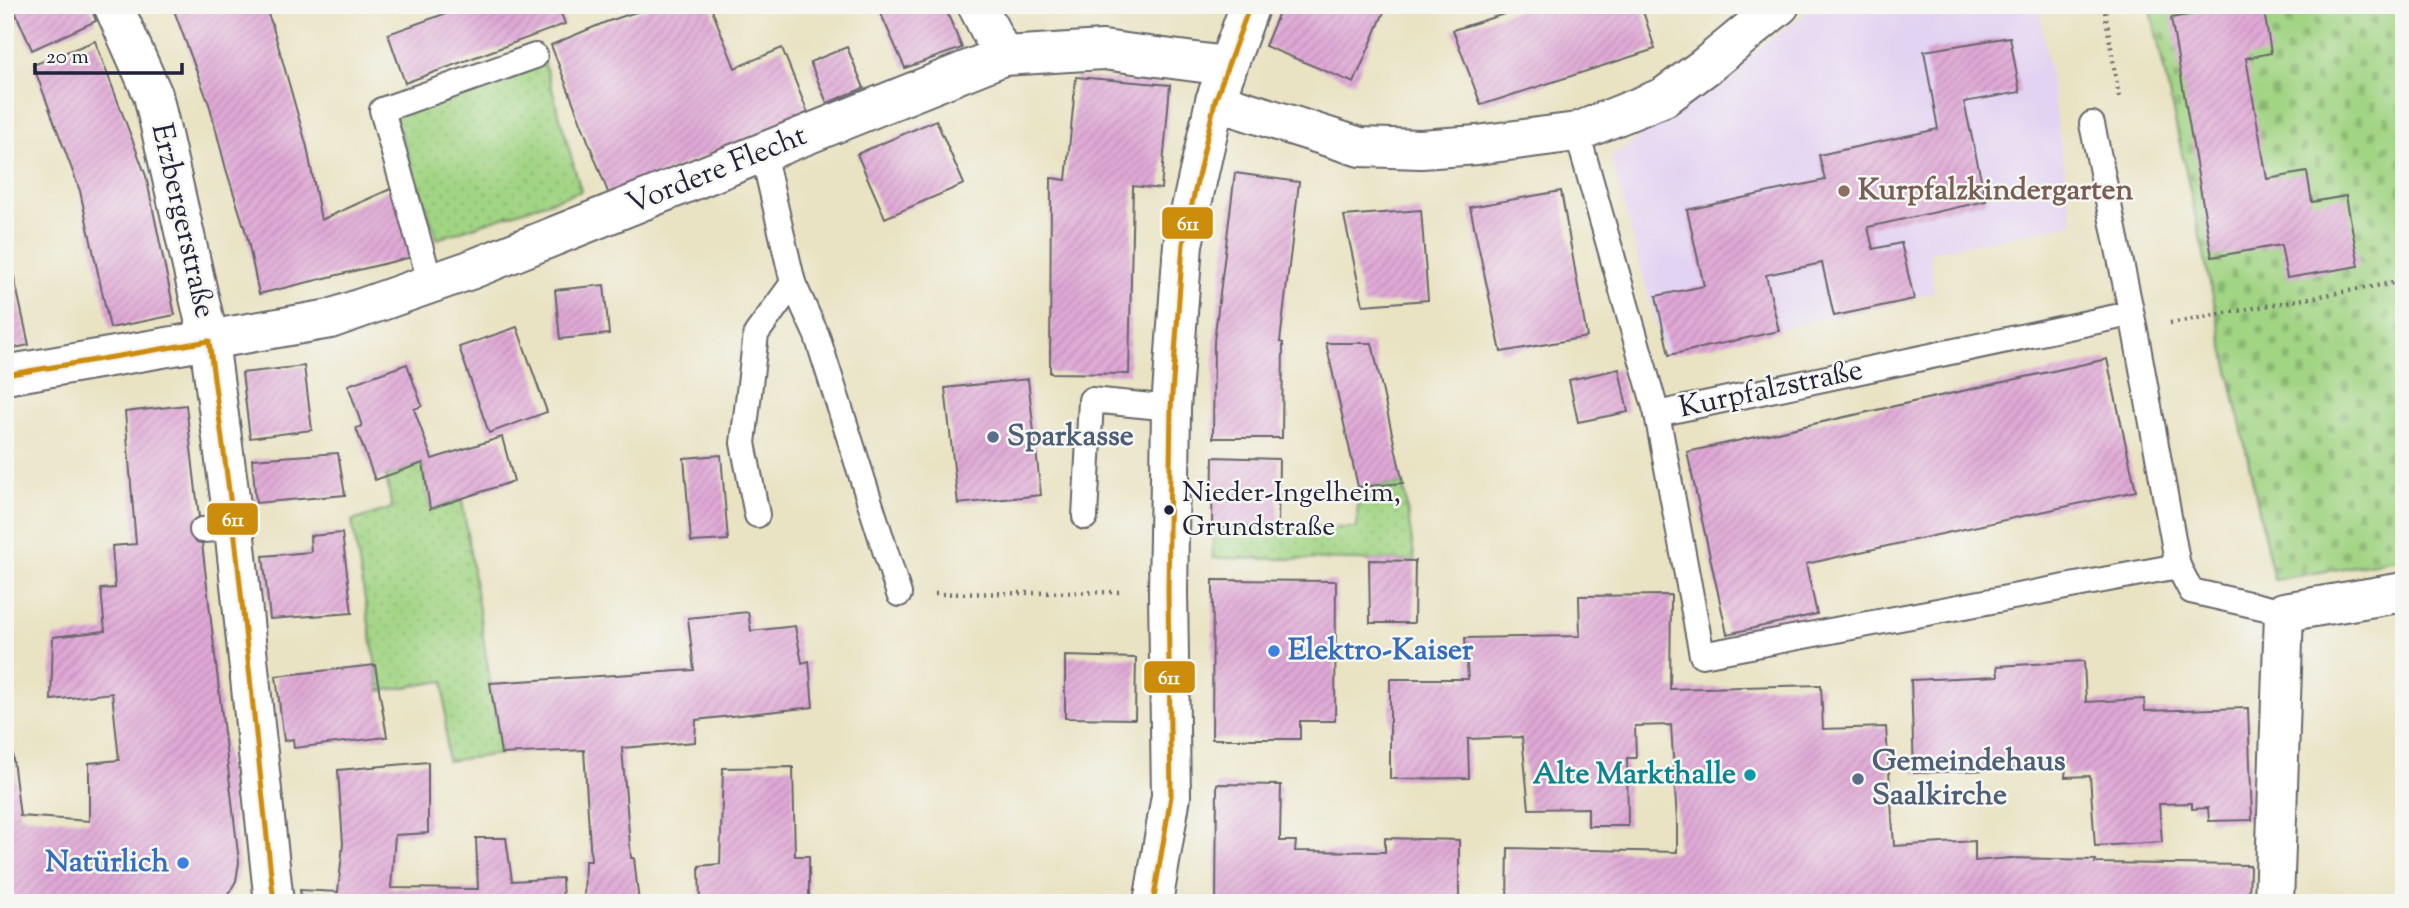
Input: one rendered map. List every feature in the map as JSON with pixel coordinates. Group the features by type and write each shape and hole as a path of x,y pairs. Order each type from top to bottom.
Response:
{"street":[{"name":"Erzbergerstraße","path":"113,5 153,95 209,341 218,529 274,903"},
{"path":"977,5 1003,56"},
{"path":"1153,903 1171,796 1168,591 1171,408 1183,244 1221,83 1250,5"},
{"path":"1221,83 1360,147 1422,149 1478,145 1577,132 1664,97 1780,5"},
{"name":"Vordere Flecht","path":"5,375 330,319 431,285 1003,56 1103,50 1221,83"},
{"path":"2274,903 2284,612 2404,592"}],"lane":[{"path":"431,285 382,110 535,56"},
{"path":"2092,124 2133,322 2178,566 2191,591 2284,612"},
{"name":"Kurpfalzstraße","path":"1577,132 1657,414 2133,322"},
{"path":"763,153 793,283 817,336 899,594"},
{"path":"757,515 743,443 756,334 793,283"},
{"path":"1084,517 1091,400 1171,408"},
{"path":"1657,414 1702,655 2178,566"}],"path":[{"path":"2092,124 2120,106 2104,5"},
{"path":"2133,322 2217,313 2404,281"},
{"path":"899,594 1108,592"}],"shaded area":[{"name":"Kurpfalzkindergarten","path":"1817,5 2039,5 2073,224 1929,252 1934,292 1665,356 1611,158"}],"green space":[{"path":"2150,5 2404,5 2404,558 2274,580"},
{"path":"544,61 581,191 437,239 394,114"},
{"path":"423,463 430,509 462,499 501,754 447,761 444,681 380,691 352,521 392,508 386,476"},
{"path":"1403,483 1415,561 1213,558 1212,527 1357,528 1358,487"}],"building":[{"path":"12,5 90,5 96,21 32,50"},
{"path":"172,5 264,5 272,24 307,147 321,220 395,187 412,257 259,294 247,236 210,107"},
{"path":"469,5 558,5 565,24 405,83 388,34"},
{"path":"657,5 710,5 735,68 782,48 808,113 609,195 551,45 606,22"},
{"path":"877,5 944,5 962,48 905,68"},
{"path":"1282,5 1387,5 1354,83 1265,46"},
{"path":"1533,5 1641,5 1655,49 1481,105 1453,30"},
{"path":"2244,5 2263,5 2271,53 2246,58 2267,179 2307,172 2312,202 2346,196 2359,266 2287,278 2281,245 2212,257 2171,18"},
{"path":"2010,37 2020,92 1964,102 1986,201 1868,227 1873,249 1901,243 1914,299 1834,316 1822,263 1766,275 1779,331 1669,355 1656,296 1704,286 1687,210 1825,180 1819,155 1938,129 1924,51"},
{"path":"95,41 146,176 175,315 110,328 80,191 33,65"},
{"path":"847,47 864,88 827,103 810,62"},
{"path":"1076,77 1170,85 1161,189 1133,186 1129,374 1050,373 1051,178 1066,180"},
{"path":"936,120 964,184 885,218 857,154"},
{"path":"1235,173 1299,182 1280,342 1283,343 1282,438 1213,438 1214,341"},
{"path":"1561,191 1587,337 1501,352 1470,207"},
{"path":"1421,210 1428,300 1363,305 1344,216"},
{"path":"5,236 29,345 5,350"},
{"path":"604,285 609,334 560,339 555,290"},
{"path":"517,327 547,412 489,433 459,347"},
{"path":"1326,343 1372,343 1403,483 1358,487"},
{"path":"2107,359 2136,491 1806,564 1817,614 1727,634 1687,452"},
{"path":"407,364 422,406 414,409 432,459 502,437 514,481 430,509 423,463 375,480 356,428 362,426 348,385"},
{"path":"304,366 312,430 250,438 242,373"},
{"path":"1619,369 1628,412 1578,422 1569,380"},
{"name":"Sparkasse","path":"1028,379 1041,495 958,504 945,388"},
{"path":"186,405 239,862 236,881 220,903 5,903 5,711 20,816 89,821 89,763 119,760 112,693 51,700 53,637 105,631 101,589 115,588 112,546 136,544 125,412"},
{"path":"338,453 345,495 256,503 252,459"},
{"path":"721,455 728,540 691,542 684,458"},
{"path":"1213,457 1279,459 1278,528 1212,527"},
{"path":"342,533 352,613 270,619 263,556 311,552 310,536"},
{"path":"1369,560 1415,561 1414,623 1370,623"},
{"name":"Elektro-Kaiser","path":"1213,580 1336,581 1335,721 1300,721 1300,739 1212,739"},
{"path":"1671,595 1670,689 1821,685 1823,729 1886,727 1894,846 1975,841 1975,861 2010,858 2096,860 2095,863 2250,865 2249,903 1507,903 1508,848 1677,852 1671,725 1635,726 1636,758 1627,758 1628,826 1588,826 1588,808 1529,809 1522,737 1468,739 1469,778 1390,779 1390,679 1468,679 1465,638 1580,636 1579,596"},
{"path":"748,612 751,631 795,626 802,663 809,661 813,707 696,720 695,742 622,748 631,858 634,858 639,903 584,903 585,861 591,861 584,750 501,754 490,683 694,670 688,618"},
{"path":"1065,656 1136,658 1135,719 1065,718"},
{"path":"2084,661 2086,702 2144,699 2145,711 2248,708 2252,820 2209,821 2208,808 2192,809 2192,803 2159,804 2162,842 2095,846 2090,776 2065,777 2066,767 1914,773 1911,680 1998,676 1997,666"},
{"path":"375,665 387,737 294,748 293,739 284,741 276,676"},
{"path":"428,762 428,833 395,835 391,888 478,889 476,838 506,838 512,881 562,878 563,903 302,903 300,890 338,892 343,844 338,770"},
{"path":"793,767 795,856 809,856 809,903 700,903 699,866 720,864 723,768"},
{"path":"1217,784 1281,785 1280,841 1296,841 1295,851 1385,852 1385,838 1459,840 1459,903 1216,903"}],"transit line":[{"name":"611","path":"1153,903 1171,796 1168,591 1171,408 1183,244 1215,101 1250,5"},
{"name":"611","path":"5,375 209,341 234,528 274,903"}],"place":[{"name":"Kurpfalzkindergarten","path":"1844,191"},
{"name":"Sparkasse","path":"993,437"},
{"name":"Nieder-Ingelheim, Grundstraße","path":"1169,510"},
{"name":"Elektro-Kaiser","path":"1274,651"},
{"name":"Alte Markthalle","path":"1750,775"},
{"name":"Gemeindehaus Saalkirche","path":"1858,779"},
{"name":"Natürlich","path":"183,863"}]}
